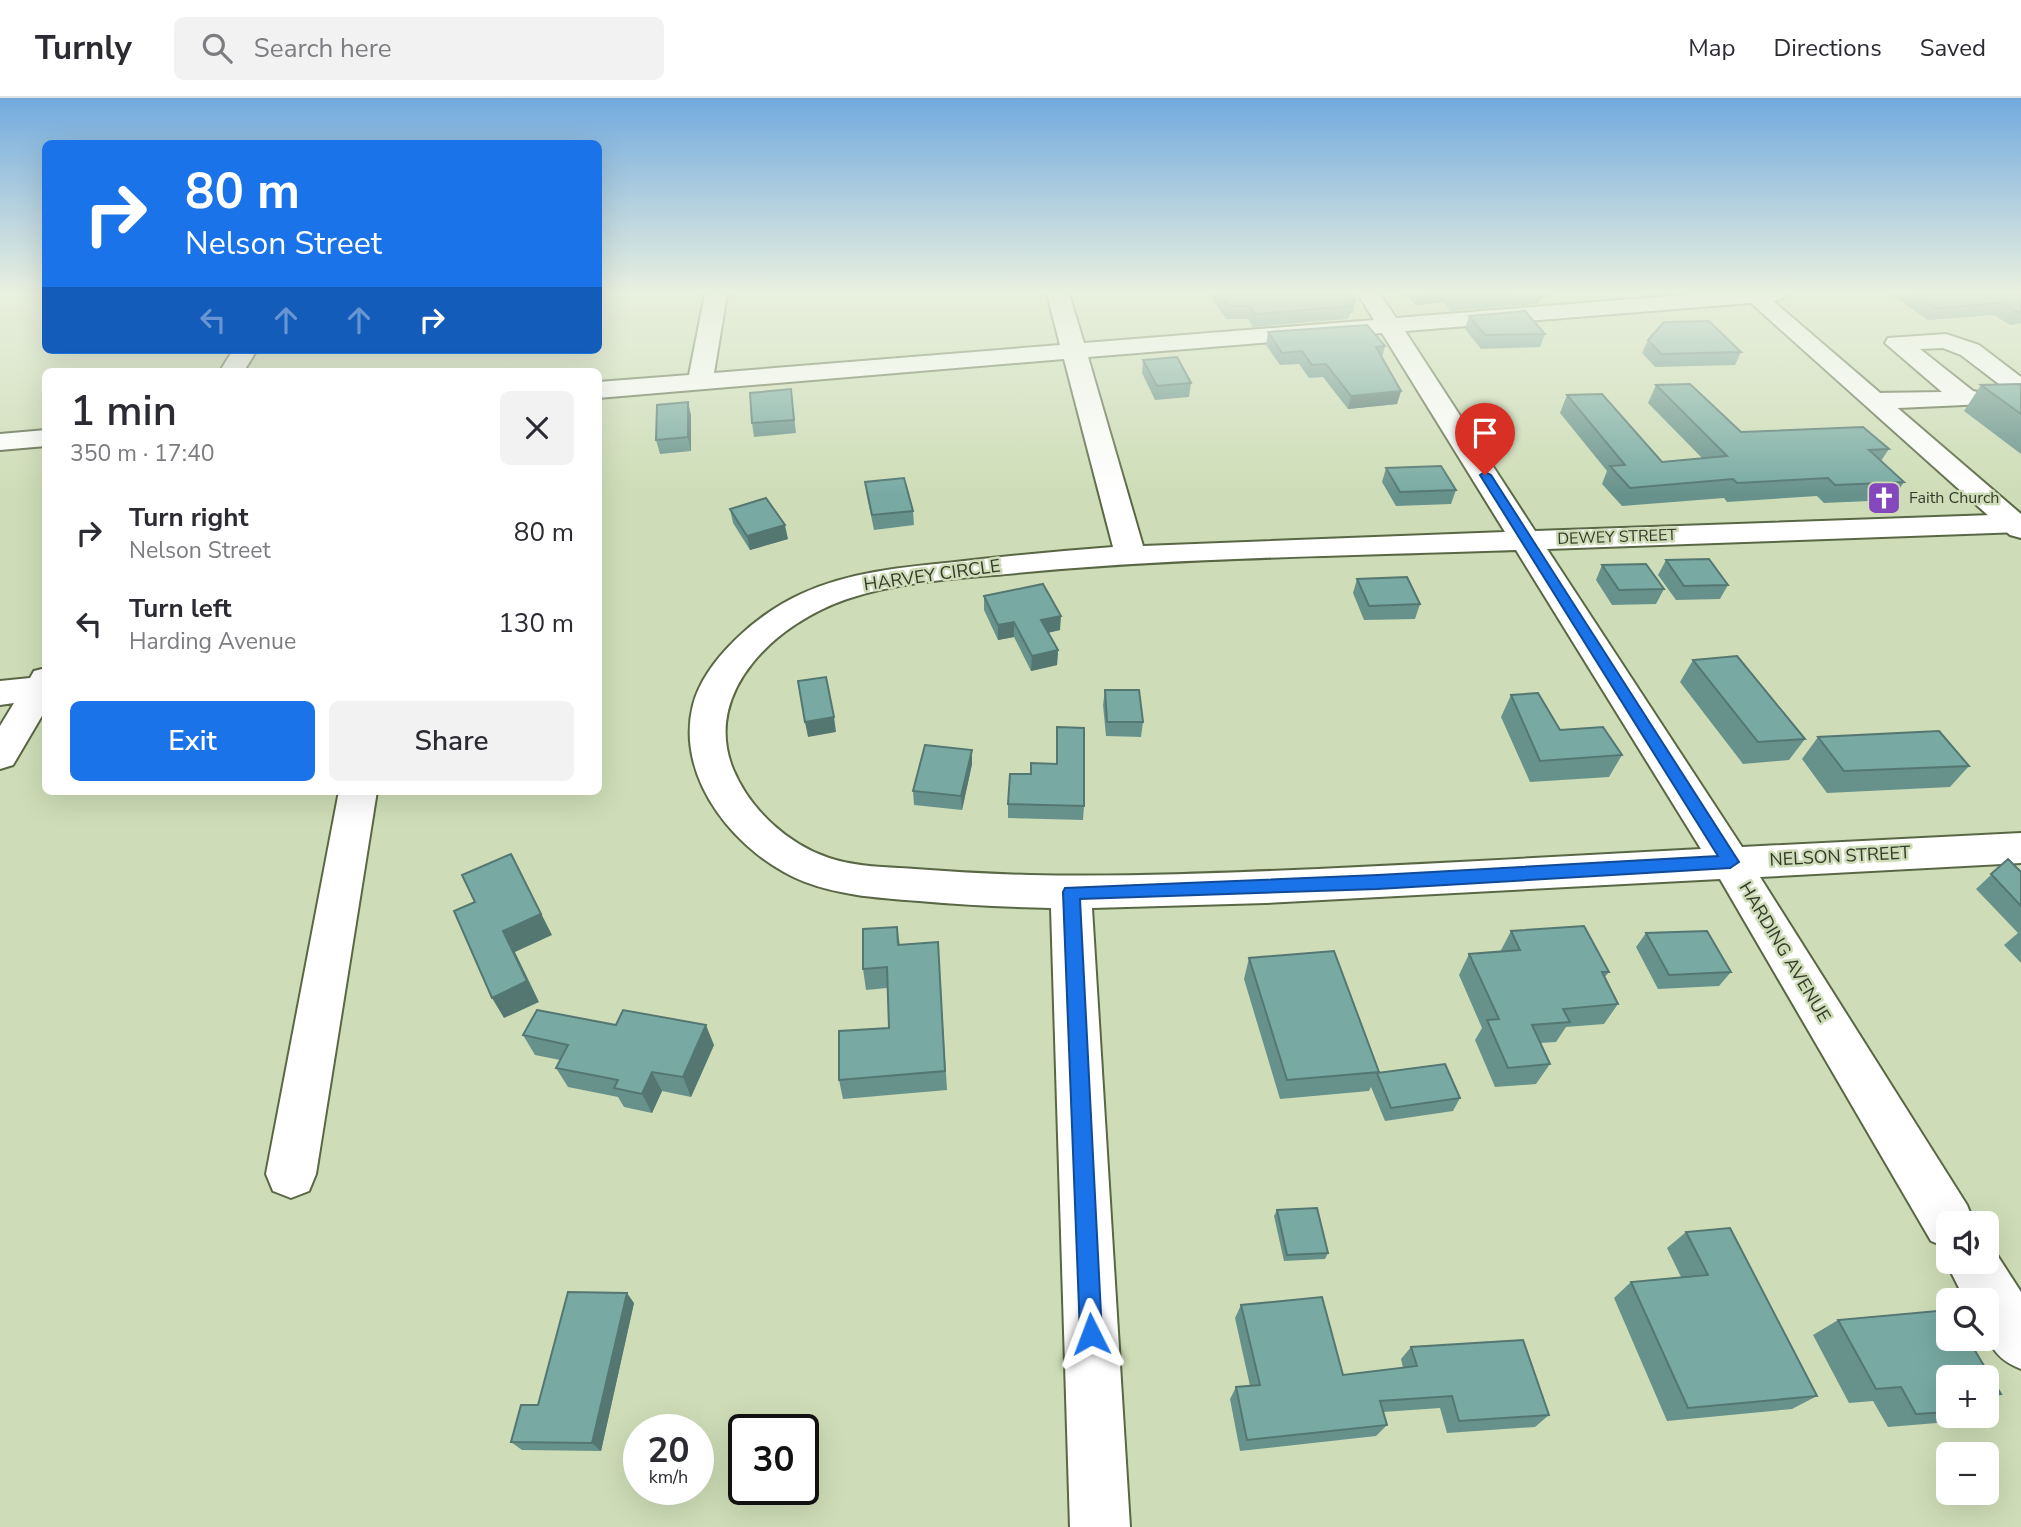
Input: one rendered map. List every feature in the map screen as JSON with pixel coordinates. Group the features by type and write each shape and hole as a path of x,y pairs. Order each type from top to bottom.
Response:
{"street":[{"path":"701,381 705,361"},
{"path":"602,390 938,361"},
{"path":"1077,361 1130,555"},
{"name":"HARDING AVENUE","path":"1412,361 1730,862 1942,1211"},
{"path":"1832,361 2019,525"},
{"path":"1919,361 1967,399"},
{"path":"1984,361 2021,389"},
{"path":"1876,401 2021,398"},
{"path":"0,442 42,438"},
{"name":"DEWEY STREET","path":"1130,555 2019,525"},
{"name":"HARVEY CIRCLE","path":"1071,892 983,890 877,881 823,873 792,860 755,832 725,794 711,764 707,714 712,693 750,642 790,613 834,592 893,578 1130,555"},
{"path":"0,693 42,684"},
{"path":"0,756 42,686"},
{"path":"291,1174 357,795"},
{"name":"NELSON STREET","path":"1071,892 1157,892 1378,882 2021,848"},
{"path":"1071,892 1100,1527"},
{"path":"1979,1274 2021,1342"}],"building":[{"path":"1143,361 1179,361 1191,383 1157,386"},
{"path":"1309,361 1384,361 1401,391 1351,396 1326,364 1312,365"},
{"path":"1690,384 1741,432 1863,427 1889,449 1869,450 1904,482 1835,485 1828,478 1737,483 1733,479 1630,488 1610,466 1625,465 1567,395 1602,394 1662,462 1727,456 1656,385"},
{"path":"2021,384 2021,414 1981,385"},
{"path":"791,389 794,420 752,423 750,393"},
{"path":"688,402 688,437 656,440 657,405"},
{"path":"1441,466 1456,490 1400,492 1386,468"},
{"path":"904,478 913,511 872,515 865,482"},
{"path":"766,498 785,525 747,536 730,509"},
{"path":"1709,559 1728,585 1684,586 1666,560"},
{"path":"1646,564 1664,589 1619,590 1602,565"},
{"path":"1407,577 1420,604 1369,606 1357,579"},
{"path":"1043,584 1061,616 1041,620 1058,650 1032,656 1014,622 998,625 984,596"},
{"path":"1737,656 1805,739 1758,742 1693,660"},
{"path":"826,677 834,717 805,722 798,681"},
{"path":"1105,690 1139,690 1143,722 1107,722"},
{"path":"1538,693 1560,730 1603,727 1622,755 1540,761 1511,695"},
{"path":"1057,727 1084,728 1084,806 1008,804 1010,774 1031,774 1031,763 1057,764"},
{"path":"1939,731 1969,766 1844,771 1818,737"},
{"path":"925,745 972,750 961,796 913,791"},
{"path":"511,854 541,914 503,931 527,981 492,998 454,911 475,902 462,875"},
{"path":"2008,859 2021,872 2021,906 1991,874"},
{"path":"1584,926 1609,972 1602,972 1618,1004 1563,1009 1570,1022 1532,1025 1550,1064 1508,1068 1487,1020 1499,1019 1469,954 1520,950 1511,931"},
{"path":"897,927 898,945 938,942 945,1071 839,1080 839,1031 889,1028 887,967 863,969 863,929"},
{"path":"1707,931 1731,972 1669,975 1646,933"},
{"path":"1334,951 1379,1072 1287,1080 1249,958"},
{"path":"537,1010 616,1025 623,1010 706,1025 683,1077 652,1072 642,1094 614,1088 618,1080 556,1068 568,1045 523,1035"},
{"path":"1445,1064 1460,1098 1391,1108 1377,1073"},
{"path":"1317,1208 1328,1253 1287,1255 1277,1210"},
{"path":"1730,1228 1817,1396 1688,1408 1631,1282 1708,1275 1686,1232"},
{"path":"568,1292 627,1293 592,1443 511,1442 521,1405 538,1405"},
{"path":"1322,1297 1343,1375 1417,1366 1411,1347 1523,1340 1549,1415 1459,1421 1452,1396 1380,1401 1387,1425 1247,1440 1236,1387 1260,1385 1241,1305"},
{"path":"1936,1311 1936,1351 1975,1351 1984,1365 1936,1365 1936,1413 1916,1414 1901,1387 1876,1389 1838,1320"}],"place":[{"name":"Faith Church","path":"1884,498"}],"route":[{"path":"1091,1334 1071,892 1157,892 1378,882 1730,862 1485,475"}]}
